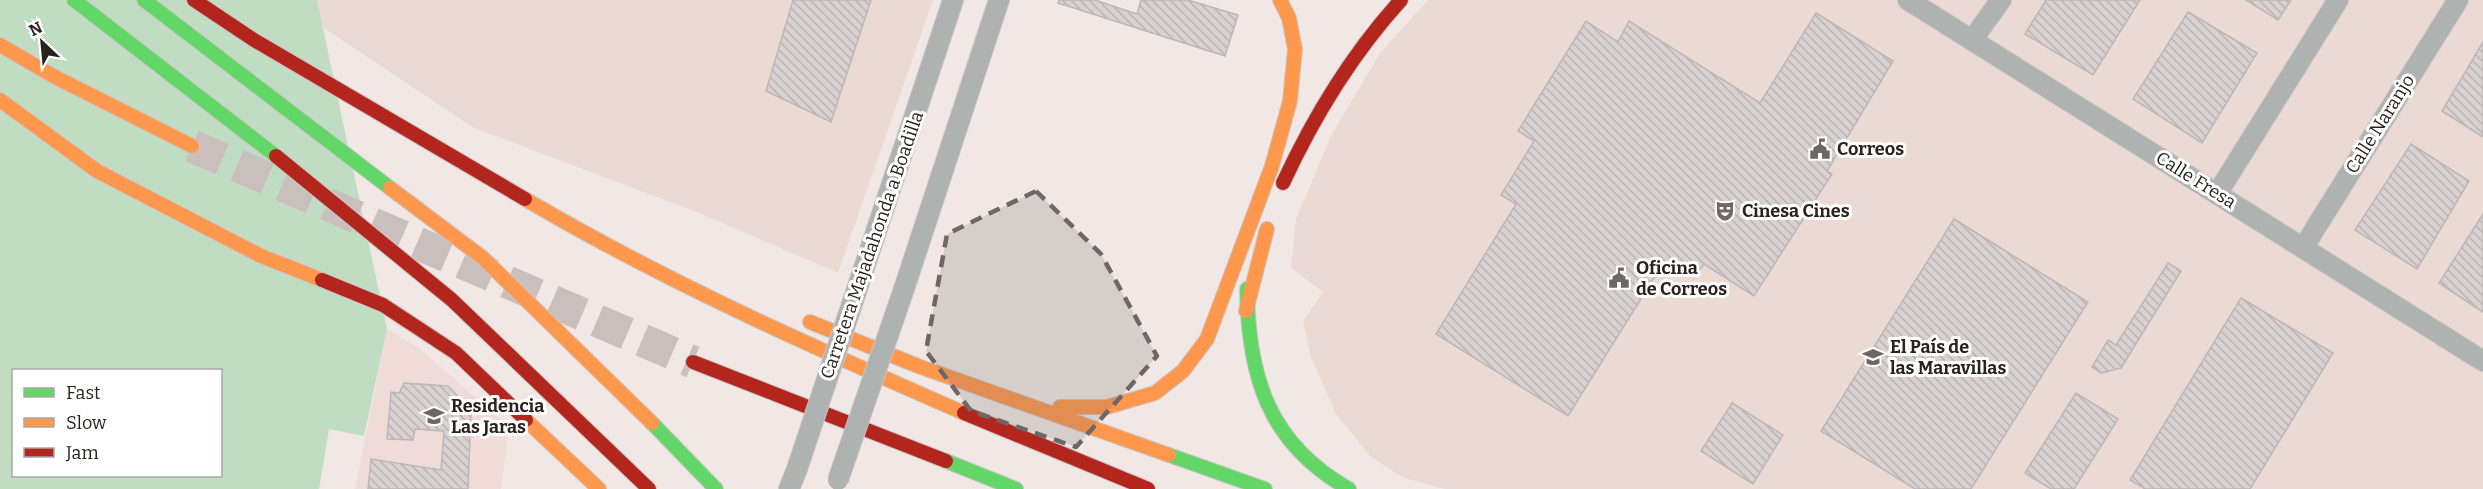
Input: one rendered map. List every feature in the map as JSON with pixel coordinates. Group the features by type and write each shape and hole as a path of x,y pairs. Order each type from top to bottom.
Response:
{"highway":[{"path":"74,0 224,114 452,300 649,489"},
{"path":"144,0 483,258 685,455 716,489"},
{"path":"194,0 254,40 571,226 778,332 1148,489"},
{"path":"918,366 1077,410 1107,409 1143,397 1178,377 1207,340 1265,178 1294,80 1295,50 1291,28 1280,0"},
{"path":"1278,195 1310,124 1350,58 1401,0"},
{"path":"0,45 55,77 192,146"},
{"path":"0,100 97,171 261,256 383,305 456,353 599,489"},
{"path":"1265,178 1248,266 1246,311 1255,369 1278,425 1305,458 1339,485 1349,489"},
{"path":"1246,311 1270,216"},
{"path":"571,226 710,281"},
{"path":"796,316 918,366 1264,489"},
{"path":"693,362 1016,489"}],"street":[{"name":"Carretera Majadahonda a Boadilla","path":"789,489 953,0"},
{"path":"837,485 999,0"},
{"name":"Calle Fresa","path":"1908,0 2483,361"},
{"path":"1972,40 2001,0"},
{"path":"2217,194 2338,0"},
{"name":"Calle Naranjo","path":"2303,248 2458,0"}],"highlighted area":[{"path":"1036,191 1101,254 1157,356 1076,447 971,411 926,351 947,234"}],"shaded area":[{"path":"317,0 933,0 838,273 699,213 474,128 322,27"},
{"path":"1428,0 2483,0 2483,489 1445,489 1404,478 1371,457 1336,414 1311,357 1303,321 1323,292 1291,268 1296,219 1331,136 1380,53"},
{"name":"Residencia Las Jaras","path":"387,329 419,348 509,427 501,489 355,489"}],"green space":[{"path":"0,0 317,0 387,329 364,436 329,429 319,489 0,489"}],"building":[{"path":"793,0 871,0 831,122 766,91"},
{"path":"1059,0 1095,0 1137,14 1141,0 1188,0 1238,15 1225,56 1058,3"},
{"path":"2046,0 2140,0 2093,75 2025,34"},
{"path":"2246,0 2291,0 2278,20"},
{"path":"2188,12 2257,53 2202,143 2133,99"},
{"path":"1816,13 1893,61 1827,171 1832,174 1754,296 1704,264 1695,276 1673,263 1669,269 1662,265 1568,416 1436,334 1516,204 1501,195 1534,141 1518,131 1586,21 1618,42 1629,21 1760,103"},
{"path":"2483,42 2483,137 2442,111"},
{"path":"2411,144 2469,181 2417,269 2355,230"},
{"path":"2483,214 2483,312 2439,283"},
{"path":"1954,219 2088,302 1971,489 1915,489 1821,431"},
{"path":"2168,263 2181,271 2121,368 2101,373 2092,367 2108,340 2116,345"},
{"path":"2241,298 2333,353 2250,489 2145,489 2130,480"},
{"path":"404,383 448,386 471,410 468,489 368,489 371,459 441,470 444,431 415,429 413,440 387,439 391,392 399,393"},
{"path":"2076,393 2118,419 2074,489 2051,489 2025,473"},
{"path":"1732,403 1783,435 1753,484 1701,451"}],"tunnel":[{"path":"192,146 693,362"}],"traffic: fast":[{"path":"74,0 276,156"},
{"path":"144,0 390,188"},
{"path":"1247,289 1252,351 1268,405 1282,429 1299,451 1322,471 1349,489"},
{"path":"652,423 716,489"},
{"path":"1169,455 1265,489"},
{"path":"946,461 1016,489"}],"traffic: slow":[{"path":"1060,407 1107,407 1155,393 1183,371 1207,339 1272,166 1290,101 1295,49 1289,18 1280,0"},
{"path":"0,45 55,77 192,146"},
{"path":"0,100 97,171 261,256 322,280"},
{"path":"390,188 483,258 652,423"},
{"path":"525,199 632,258 742,313 964,413"},
{"path":"1246,311 1267,229"},
{"path":"810,322 918,366 1169,455"},
{"path":"526,420 599,489"}],"traffic: jam":[{"path":"194,0 254,40 525,199"},
{"path":"1283,183 1307,134 1335,87 1366,42 1401,0"},
{"path":"276,156 452,300 649,489"},
{"path":"322,280 383,305 456,353 526,420"},
{"path":"693,362 946,461"},
{"path":"964,413 1148,489"}],"place":[{"name":"Correos","path":"1820,149"},
{"name":"Cinesa Cines","path":"1725,211"},
{"name":"Oficina de Correos","path":"1619,278"},
{"name":"El País de las Maravillas","path":"1873,357"},
{"name":"Residencia Las Jaras","path":"434,416"}]}
